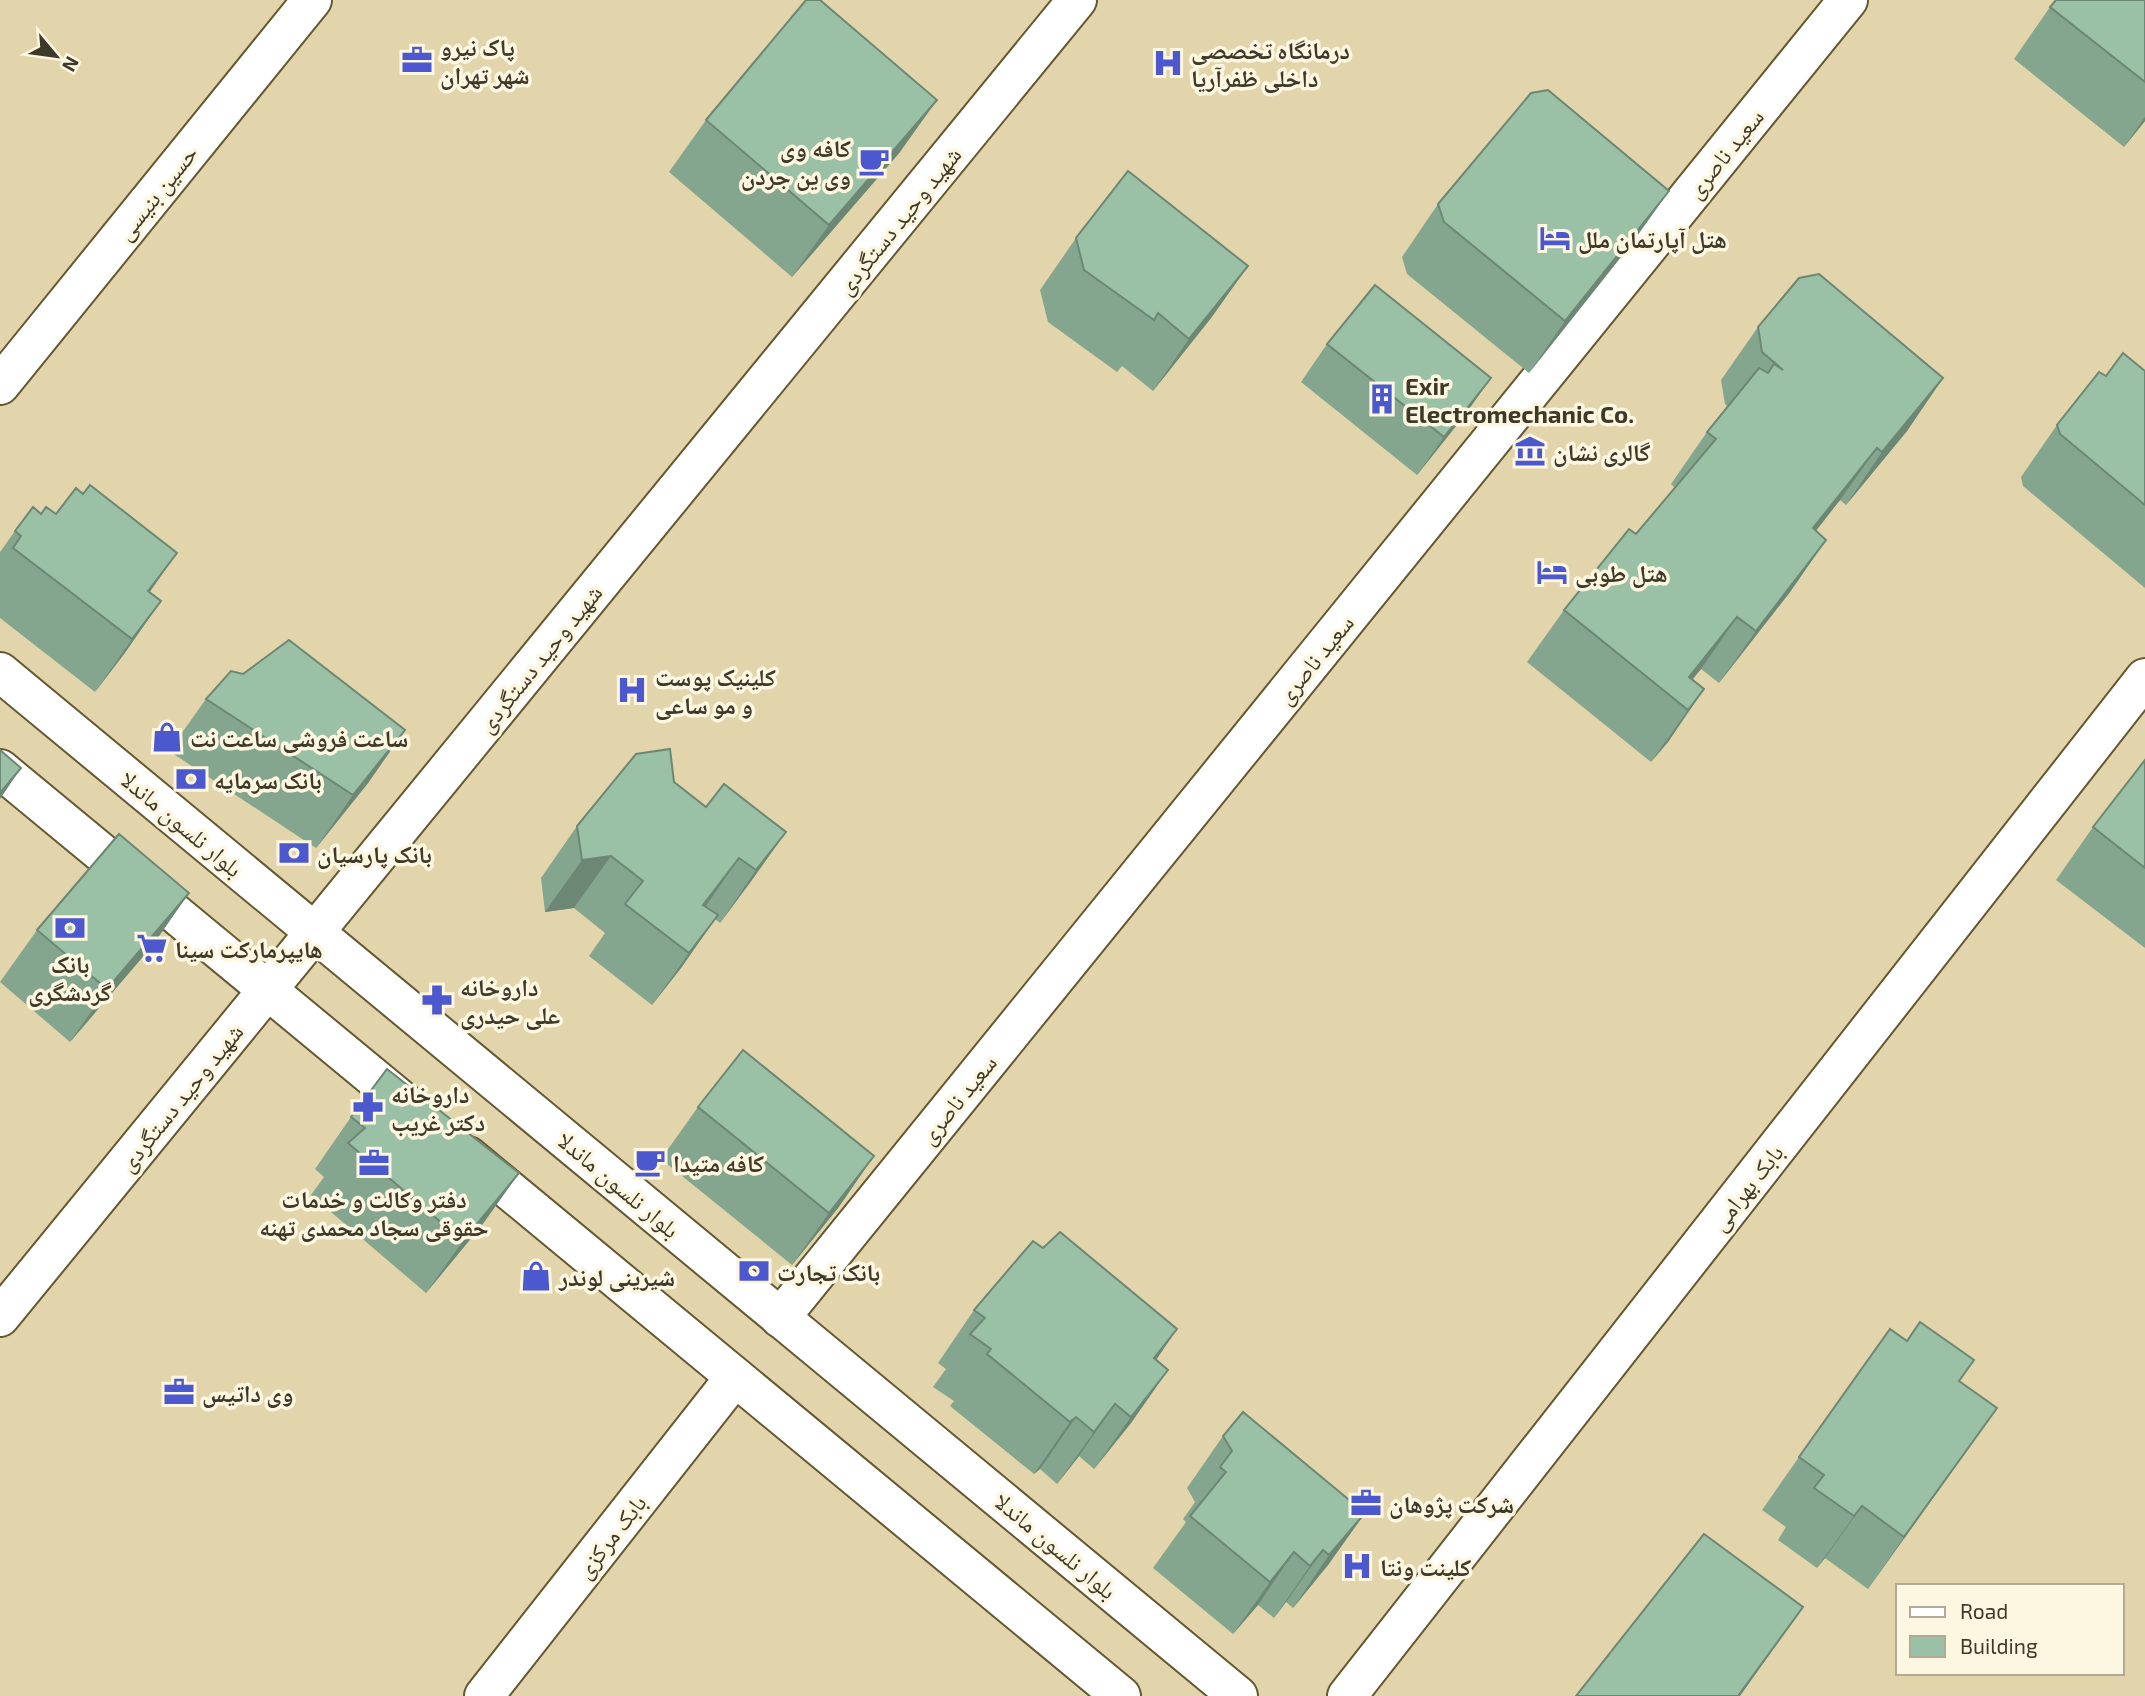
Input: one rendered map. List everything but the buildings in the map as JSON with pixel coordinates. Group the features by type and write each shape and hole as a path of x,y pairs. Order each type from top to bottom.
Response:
{"main road":[{"name":"حسین بنیسی","path":"0,385 312,0"},
{"name":"شهید وحید دستگردی","path":"0,1317 1077,0"},
{"name":"سعید ناصری","path":"780,1318 1848,0"},
{"name":"بلوار نلسون ماندلا","path":"0,672 1238,1696"},
{"name":"بابک بهرامی","path":"1347,1696 2145,678"},
{"path":"0,769 1121,1696"},
{"name":"بابک مرکزی","path":"484,1696 735,1377"}],"place":[{"name":"پاک نیرو شهر‌ تهران","path":"417,60"},
{"name":"درمانگاه تخصصی داخلی ظفرآریا","path":"1168,63"},
{"name":"کافه وی وی ین جردن","path":"874,161"},
{"name":"هتل آپارتمان ملل","path":"1555,238"},
{"name":"Exir Electromechanic Co.","path":"1382,399"},
{"name":"گالری نشان","path":"1530,451"},
{"name":"هتل طوبی","path":"1552,572"},
{"name":"کلینیک پوست و مو ساعی","path":"632,690"},
{"name":"ساعت فروشی ساعت نت","path":"167,737"},
{"name":"بانک سرمایه","path":"191,779"},
{"name":"بانک پارسیان","path":"294,853"},
{"name":"بانک گردشگری","path":"70,928"},
{"name":"هایپرمارکت سینا","path":"152,948"},
{"name":"داروخانه علی حیدری","path":"437,1000"},
{"name":"داروخانه دکتر غریب","path":"368,1107"},
{"name":"کافه متیدا","path":"650,1162"},
{"name":"دفتر وکالت و خدمات حقوقی سجاد محمدی تهنه","path":"374,1163"},
{"name":"بانک تجارت","path":"754,1271"},
{"name":"شیرینی لوندر","path":"536,1276"},
{"name":"وی داتیس","path":"179,1392"},
{"name":"شرکت پژوهان","path":"1366,1503"},
{"name":"کلینت ونتا","path":"1357,1566"}]}
